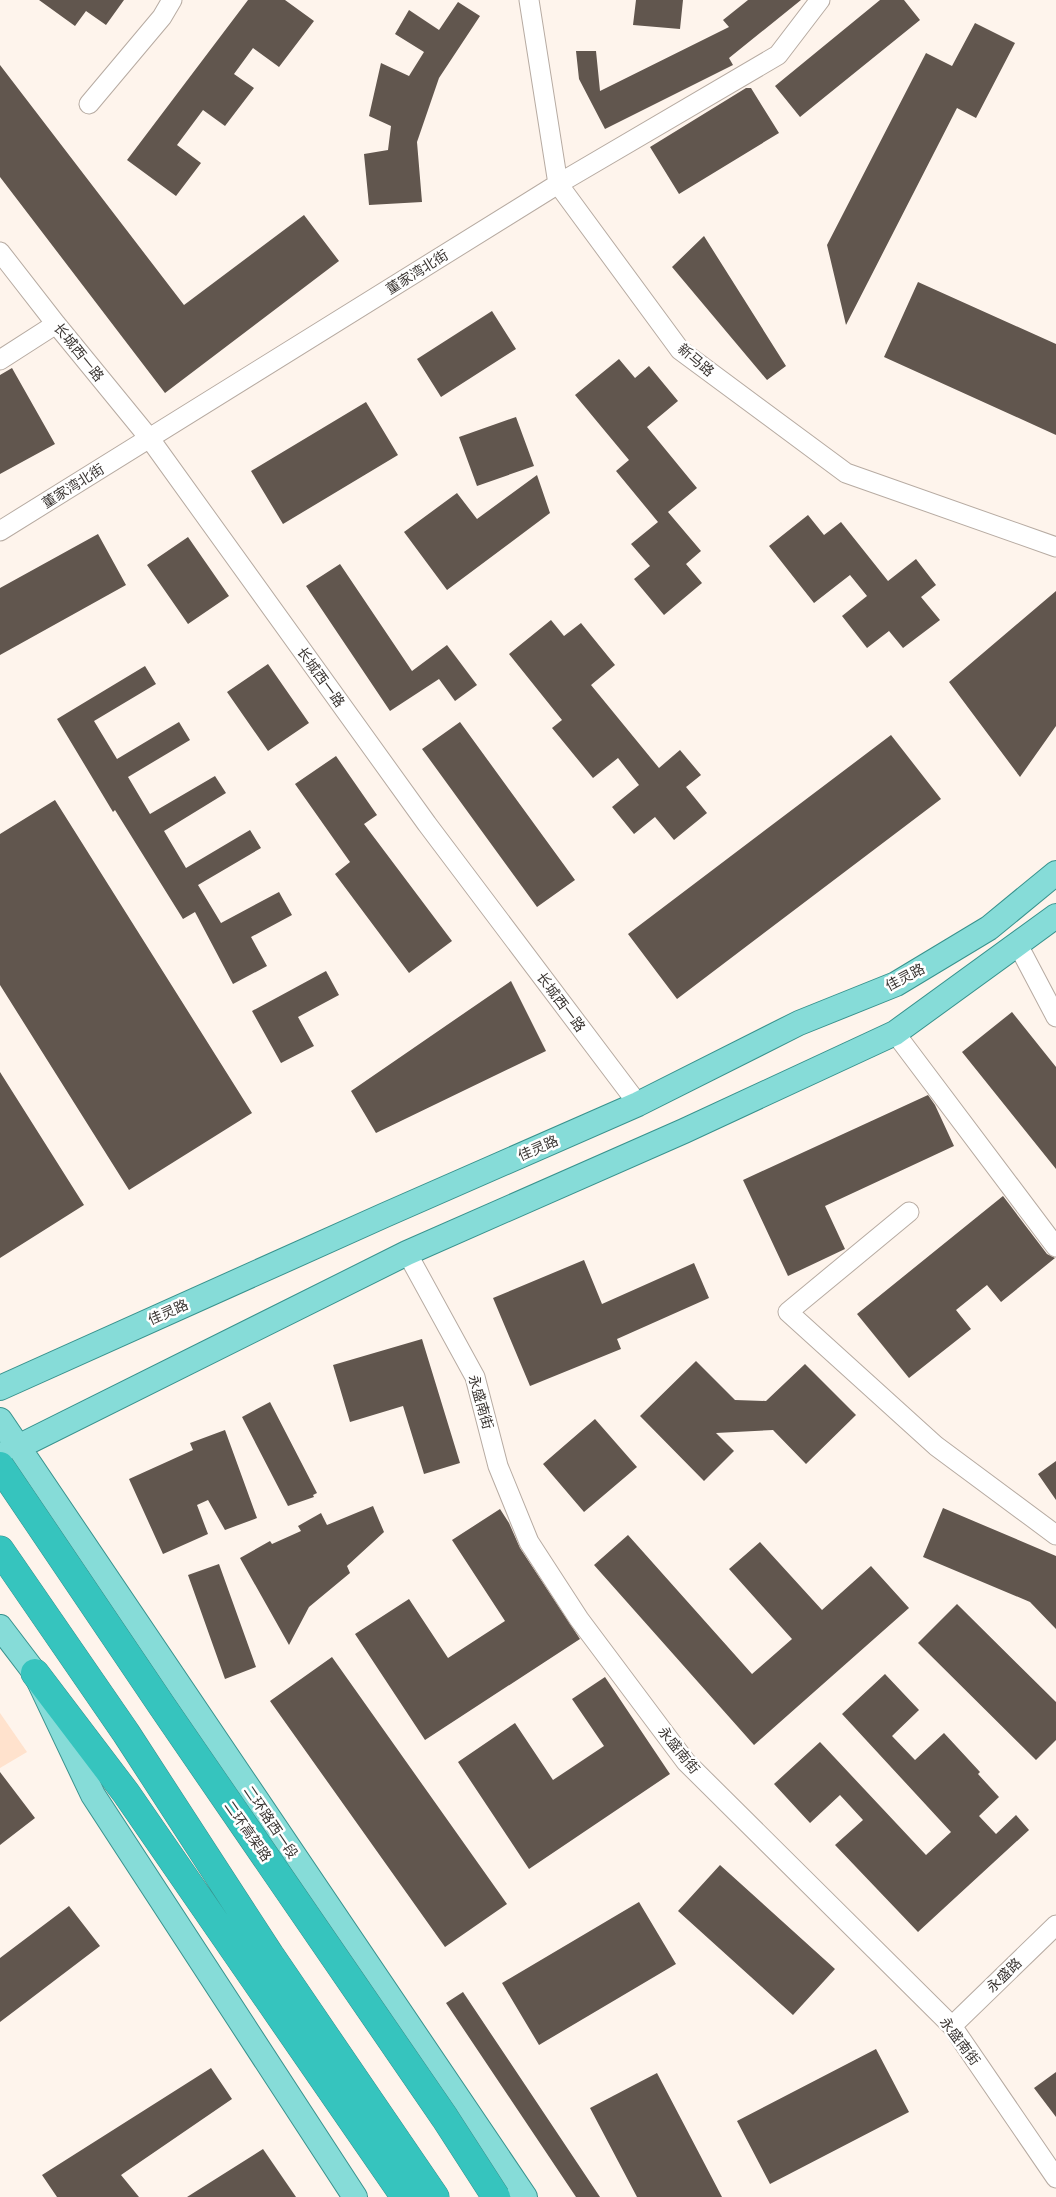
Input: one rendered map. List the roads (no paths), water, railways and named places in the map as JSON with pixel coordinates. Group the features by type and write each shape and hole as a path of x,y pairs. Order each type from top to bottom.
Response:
{"highway":[{"name":"二环高架路","path":"6,1456 162,1706 446,2118 496,2197"},
{"path":"0,1550 126,1733 270,1955 435,2197"},
{"path":"35,1673 126,1793 405,2197"}],"main road":[{"name":"佳灵路","path":"0,1388 384,1215 638,1104 799,1024 896,984 989,928 1056,873"},
{"path":"6,1456 407,1253 684,1131 894,1033 1056,916"},
{"name":"二环路西一段","path":"0,1420 6,1456 525,2197"},
{"path":"0,1628 35,1673 93,1795 355,2197"}],"street":[{"path":"89,104 162,17 172,0"},
{"name":"新马路","path":"529,0 558,184 680,350 846,473 1056,547"},
{"name":"董家湾北街","path":"0,531 558,184 778,55 820,0"},
{"name":"长城西一路","path":"0,252 150,439 427,824 638,1104"},
{"path":"0,360 56,324"},
{"path":"1018,945 1056,1017"},
{"path":"894,1033 1056,1247"},
{"path":"910,1212 788,1312 936,1446 1056,1535"},
{"name":"永盛南街","path":"407,1253 475,1377 498,1466 529,1542 579,1619 686,1762 952,2026 1056,2178"},
{"name":"永盛路","path":"952,2026 1056,1925"}]}
